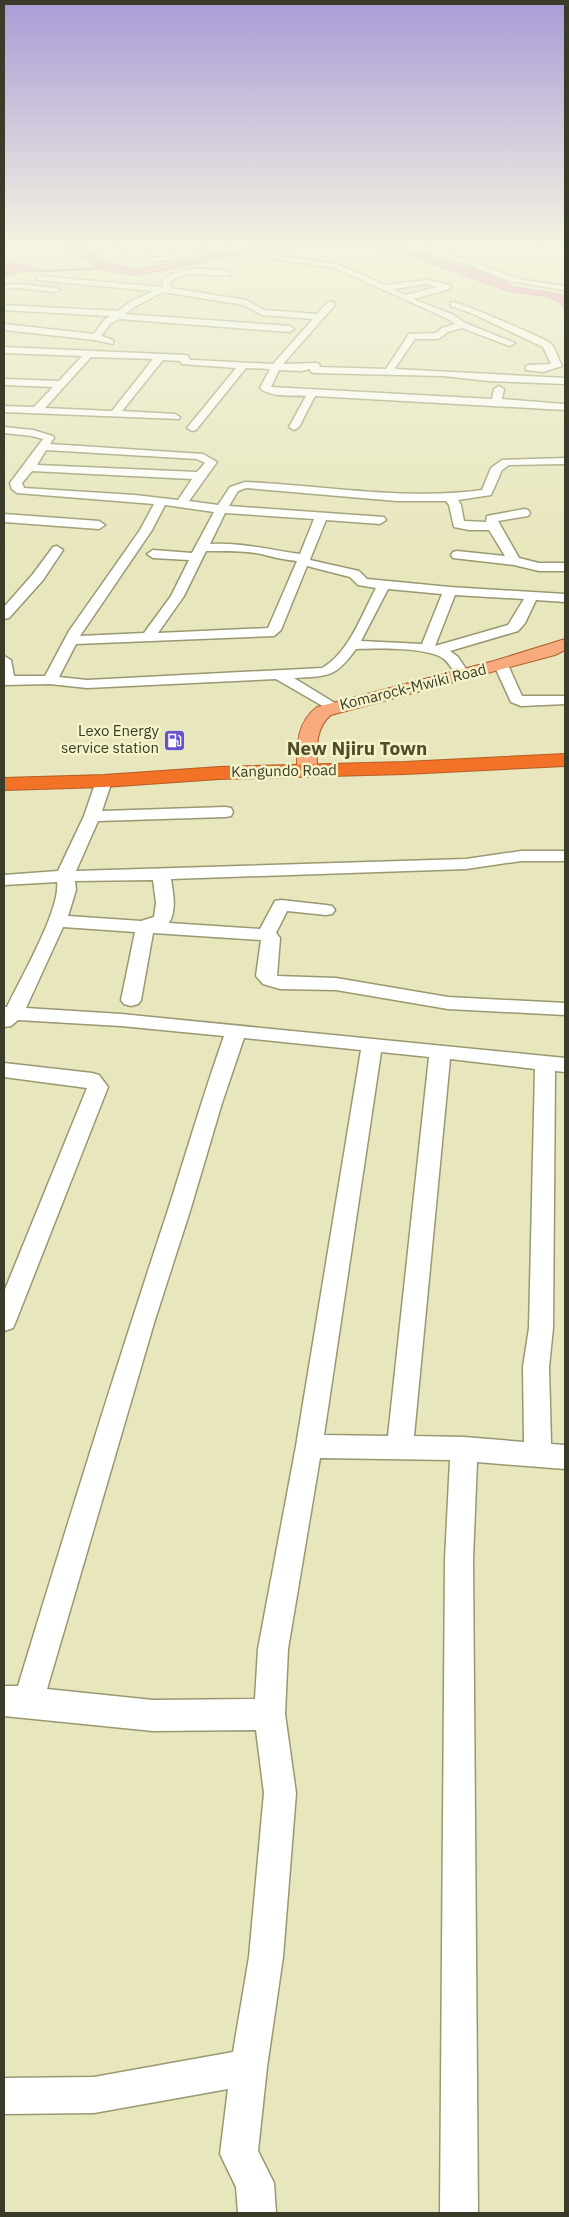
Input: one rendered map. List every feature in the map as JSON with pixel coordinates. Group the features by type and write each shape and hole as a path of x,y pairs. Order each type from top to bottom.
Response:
{"highway":[{"name":"Kangundo Road","path":"4,784 104,781 218,773 565,760"}],"main road":[{"name":"Komarock-Mwiki Road","path":"307,771 309,728 319,714 333,708 501,665 549,651 565,644"}],"street":[{"path":"116,356 120,349"},
{"path":"290,349 278,364 264,388 312,393 564,407"},
{"path":"394,372 390,368 403,349"},
{"path":"519,368 543,369 557,366 549,349"},
{"path":"4,350 185,358 278,364 301,368 302,366 316,366 314,370 444,373 502,379 565,381"},
{"path":"36,411 88,354"},
{"path":"115,414 160,357"},
{"path":"4,358 26,361"},
{"path":"185,358 185,362 194,363 278,364"},
{"path":"192,428 244,364"},
{"path":"6,378 61,384"},
{"path":"496,402 502,379"},
{"path":"294,426 312,393"},
{"path":"4,409 175,417"},
{"path":"4,430 33,433 49,438 29,468 11,485 29,493 161,501 220,509 380,520"},
{"path":"44,447 199,456 212,462 182,503"},
{"path":"148,637 177,596 220,509 234,489 245,485 449,497 488,493 497,468 506,462 565,461"},
{"path":"29,468 200,476"},
{"path":"449,497 455,505 458,524 493,526"},
{"path":"50,680 72,640 146,530 161,501"},
{"path":"514,561 493,526 491,519 524,514"},
{"path":"72,640 269,633 274,630 278,616 322,515"},
{"path":"4,518 99,525"},
{"path":"153,554 198,552 222,548 267,551 354,574 363,582 384,586 411,586 450,591 565,598"},
{"path":"4,615 38,577 56,550"},
{"path":"457,555 514,561 527,565 562,570"},
{"path":"4,660 5,681 50,680 87,684 329,671 353,645 384,586"},
{"path":"432,650 450,591"},
{"path":"432,650 512,628 518,623 532,596"},
{"path":"353,645 432,650 448,655 463,675"},
{"path":"501,665 516,699 521,702 565,700"},
{"path":"278,674 333,708"},
{"path":"104,781 92,816 65,876 68,890 57,921 7,1016 122,1020 555,1064 541,1328 536,1367 538,1456"},
{"path":"92,816 225,812"},
{"path":"4,880 65,876 161,875 466,864 521,856 565,856"},
{"path":"145,926 162,920 165,912 166,905 161,875"},
{"path":"266,935 283,898 326,910"},
{"path":"57,921 266,935 272,938 266,976 270,980 280,983 336,984 448,1003 565,1009"},
{"path":"131,1000 145,926"},
{"path":"236,1032 211,1103 179,1211 16,1701 115,1712 202,1718 270,1714"},
{"path":"257,2213 255,2182 239,2154 249,2067 266,1957 280,1793 270,1714 273,1649 308,1446 372,1044"},
{"path":"400,1446 440,1052"},
{"path":"4,1070 92,1080 98,1087 4,1321"},
{"path":"308,1446 400,1446 565,1457"},
{"path":"459,2213 459,1559 464,1449"},
{"path":"4,2096 94,2095 249,2067"}],"place":[{"name":"Lexo Energy service station","path":"175,740"}],"district":[{"name":"New Njiru Town","path":"357,748"}]}
